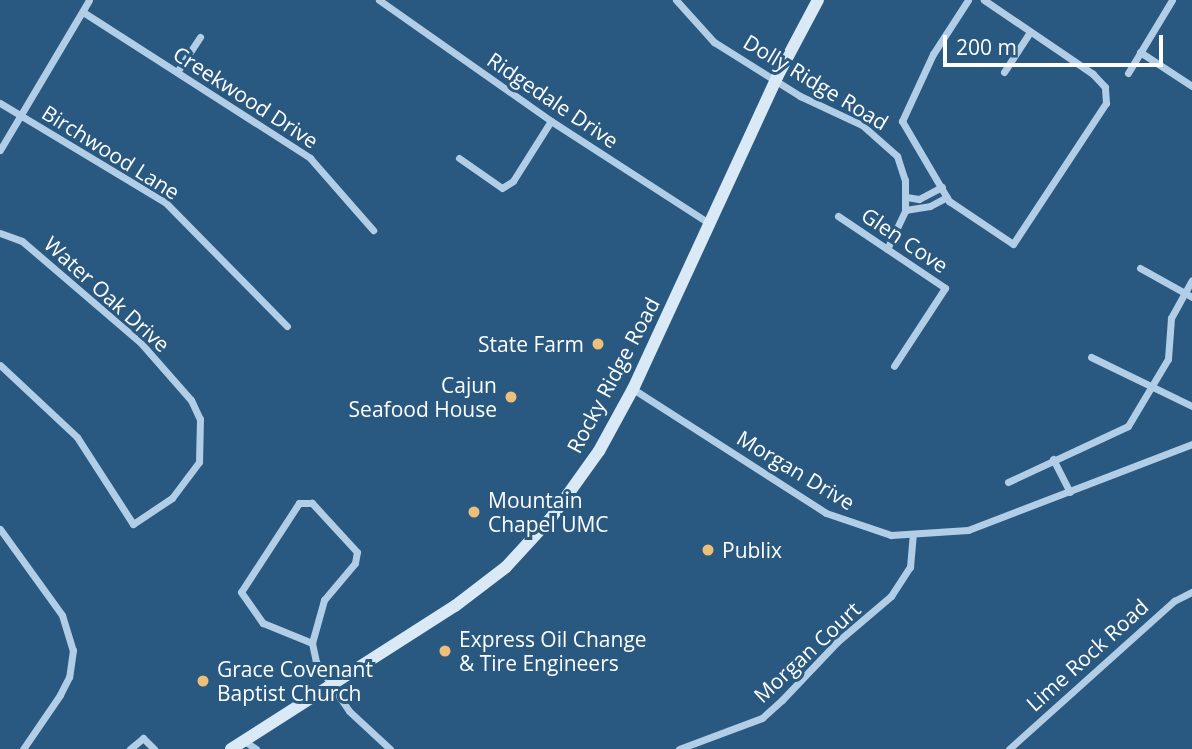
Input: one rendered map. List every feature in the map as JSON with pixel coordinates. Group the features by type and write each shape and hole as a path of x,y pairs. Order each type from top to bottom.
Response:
{"main road":[{"name":"Rocky Ridge Road","path":"231,749 455,606 506,566 551,518 598,451 633,389 777,77 818,0"}],"street":[{"path":"0,150 89,0"},
{"name":"Ridgedale Drive","path":"379,0 551,121 710,224"},
{"name":"Dolly Ridge Road","path":"676,0 714,42 777,77 800,96 862,125 885,142 902,167 906,197 905,210 887,249"},
{"path":"968,0 902,113 905,131 947,197 957,208 1013,244 1106,103 1105,87 1093,74 984,0"},
{"path":"1128,73 1172,0"},
{"name":"Creekwood Drive","path":"83,12 310,158 373,230"},
{"path":"1004,72 1030,32"},
{"path":"177,72 200,37"},
{"path":"1140,52 1192,86"},
{"name":"Birchwood Lane","path":"0,103 165,202 287,326"},
{"path":"459,158 502,188 513,181 551,121"},
{"path":"906,197 919,199 942,187"},
{"path":"905,210 930,206 947,197"},
{"name":"Glen Cove","path":"838,216 945,288 894,366"},
{"name":"Water Oak Drive","path":"0,233 22,241 140,342 191,400 200,419 200,462 172,498 133,524 77,437 0,365"},
{"path":"1140,268 1188,295"},
{"path":"1008,482 1128,426 1154,387 1168,359 1171,318 1188,295 1192,280"},
{"path":"1091,357 1192,406"},
{"name":"Morgan Drive","path":"633,389 826,513 859,527 912,534 957,533 1192,444"},
{"path":"1053,459 1070,492"},
{"path":"312,643 264,623 241,592 299,503 312,503 357,552 355,563 324,600 312,643 316,662 349,711 390,749"},
{"path":"0,528 62,615 73,650 69,677 60,695 23,749"},
{"name":"Morgan Court","path":"680,749 762,718 782,700 898,587 910,567 912,534"},
{"name":"Lime Rock Road","path":"1009,749 1174,601 1192,592"},
{"path":"130,749 143,738 154,749"},
{"path":"243,740 256,749"}],"place":[{"name":"State Farm","path":"598,344"},
{"name":"Cajun Seafood House","path":"511,397"},
{"name":"Mountain Chapel UMC","path":"474,512"},
{"name":"Publix","path":"708,550"},
{"name":"Express Oil Change & Tire Engineers","path":"445,651"},
{"name":"Grace Covenant Baptist Church","path":"203,681"}]}
